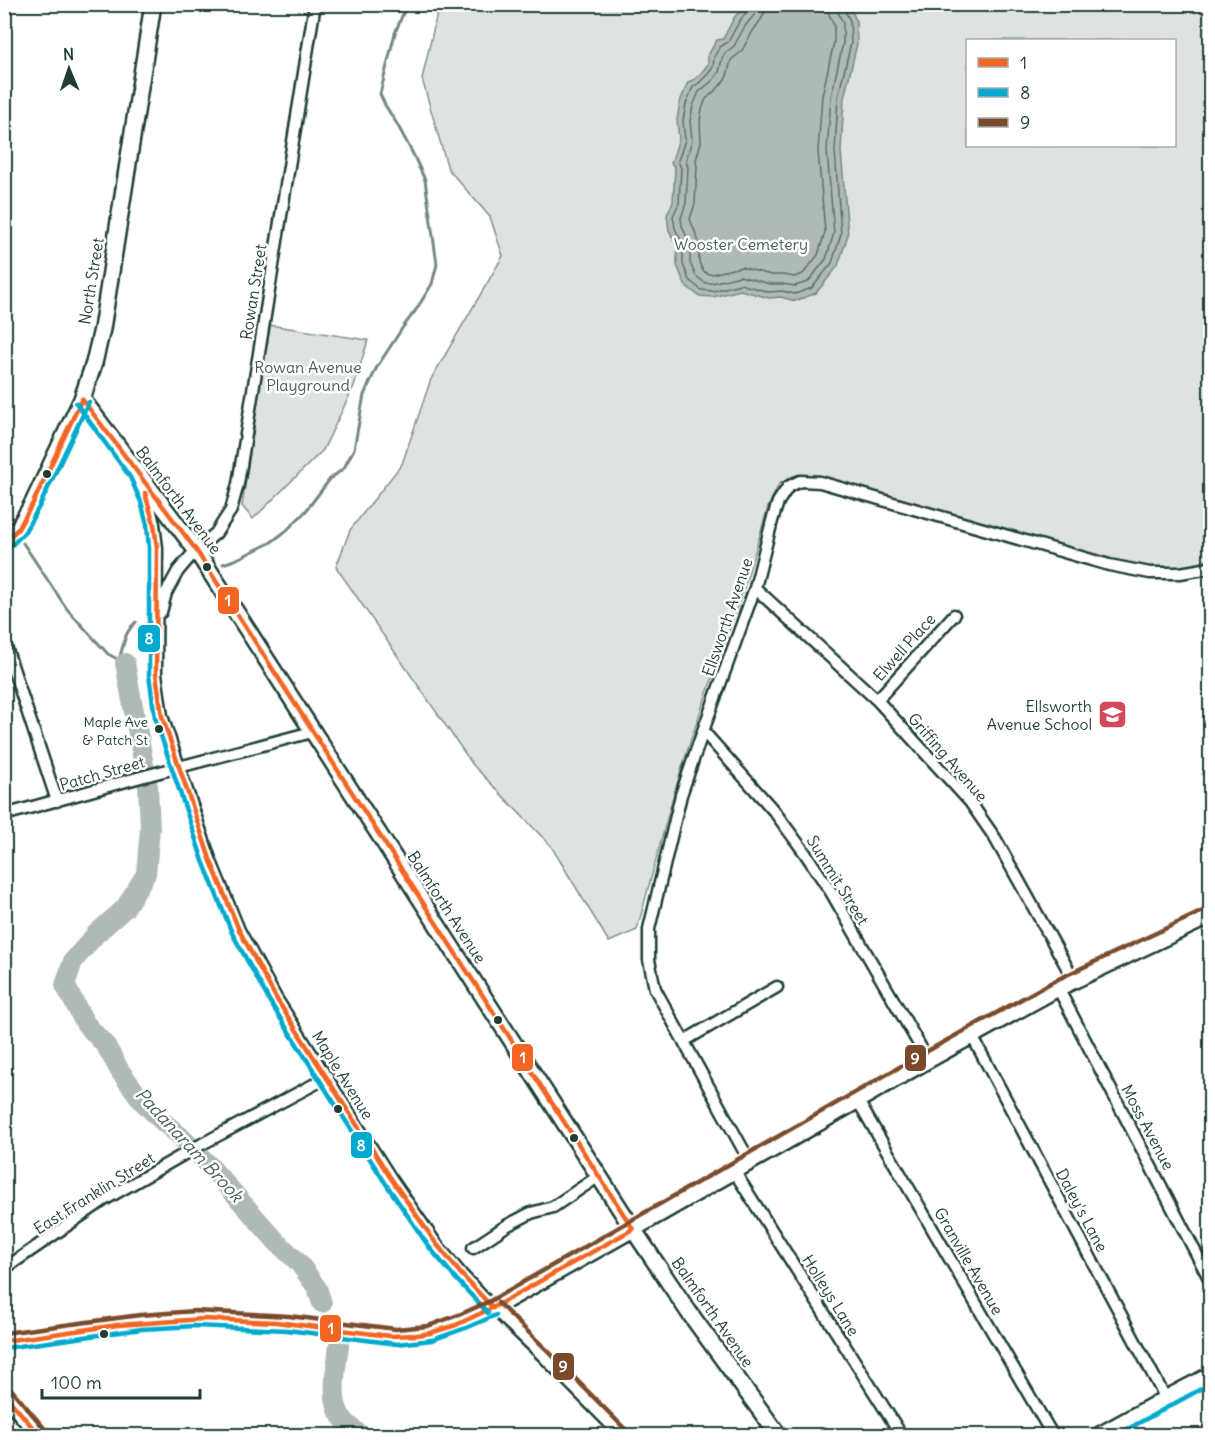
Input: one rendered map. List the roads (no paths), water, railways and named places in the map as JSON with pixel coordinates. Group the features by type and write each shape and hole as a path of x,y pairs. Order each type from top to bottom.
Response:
{"main road":[{"name":"North Street","path":"4,543 18,529 25,516 82,399 94,363 102,329 153,4"},
{"name":"Balmforth Avenue","path":"82,399 196,550 633,1230 778,1436"},
{"path":"4,1341 141,1322 195,1318 232,1318 288,1323 396,1337 430,1333 493,1308 1058,988 1210,916"},
{"path":"1099,1436 1210,1376"},
{"path":"4,1393 37,1435"}],"street":[{"name":"Rowan Street","path":"156,633 166,593 178,571 196,550 216,533 231,510 238,484 315,4"},
{"name":"Rowan Street","path":"137,473 150,508 158,548 156,674 162,716 178,767"},
{"name":"Ellsworth Avenue","path":"750,1162 655,989 649,960 649,929 681,795 756,588 778,502 788,487 800,481 820,482 1109,565 1150,573 1180,573 1210,568"},
{"name":"Griffing Avenue","path":"756,588 877,700 970,802 995,838 1074,980"},
{"name":"Elwell Place","path":"877,700 954,615"},
{"path":"4,641 57,801"},
{"name":"Summit Street","path":"703,731 774,811 805,853 831,892 928,1060"},
{"name":"Patch Street","path":"4,815 156,772 312,732"},
{"name":"Maple Avenue","path":"178,767 210,859 239,930 276,998 390,1177 435,1242 461,1274 622,1436"},
{"path":"684,1041 777,987"},
{"name":"Moss Avenue","path":"1058,988 1210,1280"},
{"name":"Daley's Lane","path":"972,1036 1166,1398"},
{"name":"East Franklin Street","path":"4,1269 104,1200 201,1144 327,1077"},
{"name":"Granville Avenue","path":"858,1101 1053,1436"},
{"name":"Holleys Lane","path":"734,1171 902,1436"},
{"path":"472,1248 531,1213 553,1207 599,1176"}],"water":[{"path":"745,5 849,5 856,20 857,44 844,98 841,151 848,235 838,266 816,293 795,301 781,297 769,298 740,290 713,297 699,296 685,285 677,265 677,247 669,230 667,215 673,202 675,168 671,163 679,139 677,120 680,102 688,82 703,71 708,64 708,55 717,40 723,39 734,18"}],"waterway":[{"name":"Padanaram Brook","path":"223,564 270,543 286,531 305,512 330,479 344,468 354,449 364,395 377,367 432,284 437,264 425,180 380,94 395,33 407,4"},
{"path":"23,543 67,609 108,654 125,663"},
{"name":"Padanaram Brook","path":"125,662 120,656 127,633 136,622"},
{"name":"Padanaram Brook","path":"125,663 148,787 150,828 146,874 125,908 96,934 73,961 65,985 85,1023 106,1046 120,1071 143,1102 206,1162 277,1242 299,1263 317,1288 322,1303"},
{"name":"Padanaram Brook","path":"339,1345 335,1381 337,1409 345,1422 362,1436"}],"place":[{"name":"Ellsworth Avenue School","path":"1113,715"},
{"name":"Maple Ave & Patch St","path":"159,729"}],"park label":[{"name":"Wooster Cemetery","path":"741,244"},
{"name":"Rowan Avenue Playground","path":"308,376"}]}
